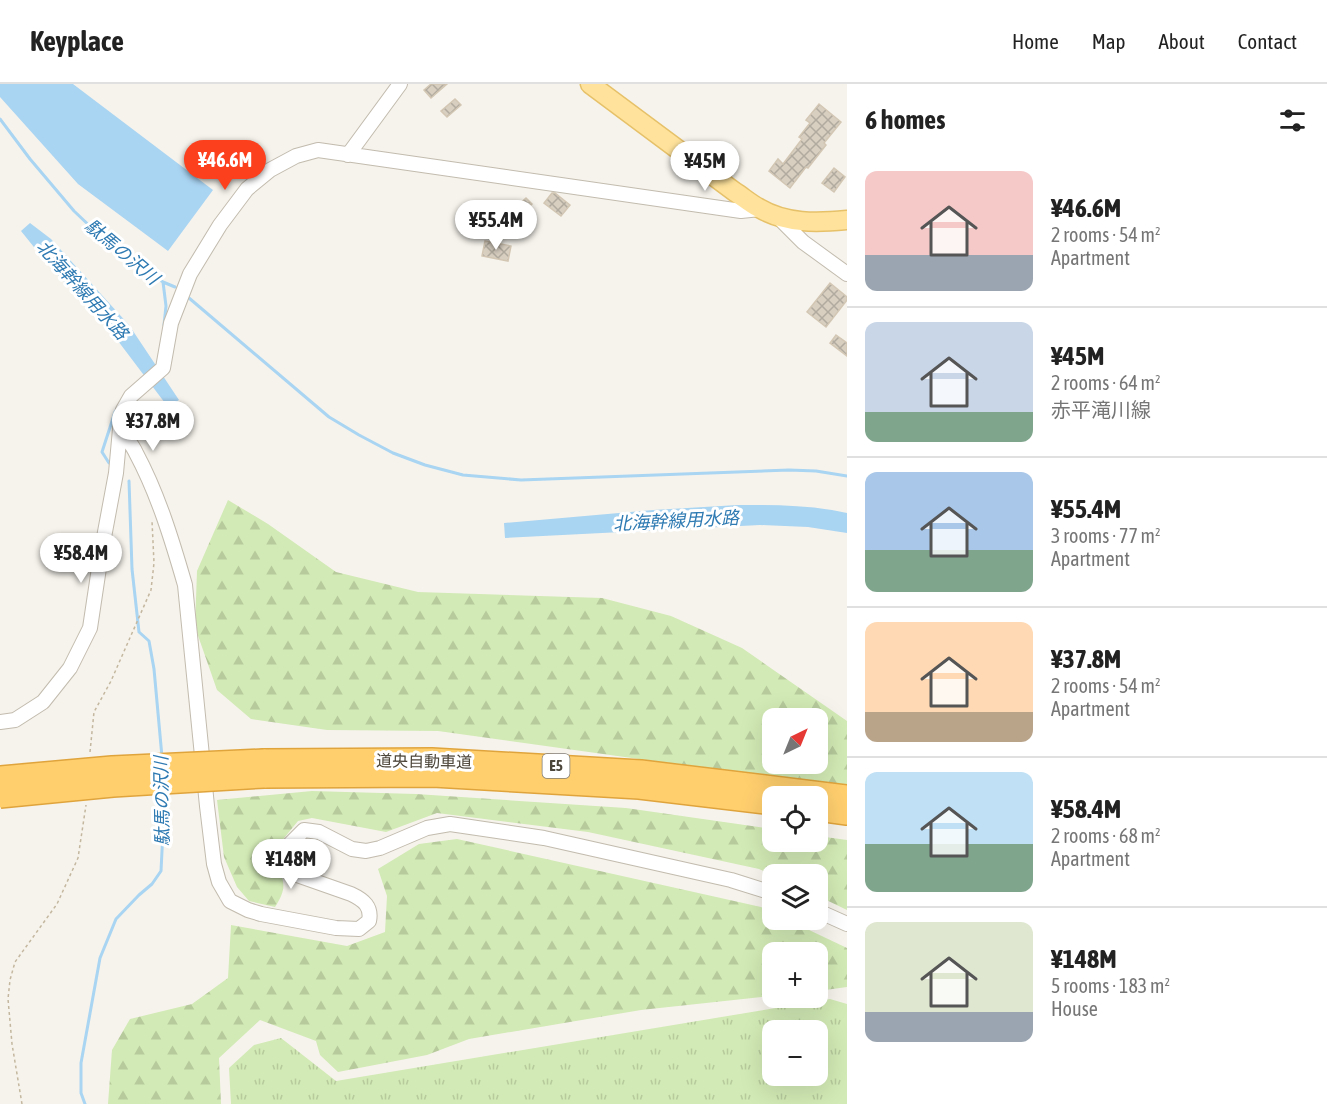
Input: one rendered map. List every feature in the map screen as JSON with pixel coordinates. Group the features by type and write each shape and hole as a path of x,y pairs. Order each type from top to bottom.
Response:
{"highway":[{"name":"道央自動車道","path":"0,796 264,769 432,759 641,771 847,796"},
{"name":"道央自動車道","path":"0,777 112,767 264,769 639,788 762,803"},
{"path":"828,811 847,814"}],"main road":[{"path":"590,84 735,192 768,212 805,222 847,220"}],"street":[{"path":"348,155 400,84"},
{"path":"0,722 15,720 43,702 70,668 90,628 116,473 123,410 131,396 163,368 171,323 190,274 220,225 247,189 270,170 296,156 318,150 741,211 768,212 803,242 847,274"},
{"path":"120,429 135,451 154,493 185,585 214,864 219,882 230,901 261,914 336,928 359,929 369,921 370,913 367,905 356,896 294,874 288,862 288,846 304,830 319,832 352,849 366,850 380,848 427,828 450,824 544,837 731,880 762,890"},
{"path":"828,915 847,924"}],"green space":[{"path":"228,500 268,524 336,572 418,592 602,598 671,616 742,648 847,721 847,788 438,731 327,730 251,719 217,690 195,627 197,571"},
{"path":"312,791 416,794 626,808 762,828 762,852 828,852 828,837 847,840 847,910 828,901 828,864 762,864 762,870 588,832 437,813 386,832 312,818 298,821 271,854 283,880 283,892 275,907 249,901 237,887 224,857 217,800"},
{"path":"457,839 761,907 762,930 809,930 847,948 847,987 828,990 828,942 762,942 762,997 641,1010 469,1039 427,1055 338,1072 320,1055 316,1041 260,1020 219,1058 221,1104 108,1104 112,1050 130,1019 192,1004 228,978 231,925 347,946 385,932 387,896 378,869 419,844"},
{"path":"828,999 830,999 847,1004 847,1104 231,1104 229,1068 254,1045 281,1038 336,1081 776,1008 828,1008"}],"water":[{"path":"0,84 73,84 213,190 168,251 78,184 0,97"},
{"name":"北海幹線用水路","path":"30,223 51,239 129,325 179,400 168,407 115,337 46,262 21,231"},
{"name":"北海幹線用水路","path":"738,505 779,505 847,513 847,533 808,527 760,525 505,538 504,523"}],"building":[{"path":"431,84 447,84 431,98 424,90"},
{"path":"455,99 461,105 447,117 441,111"},
{"path":"819,104 841,122 824,143 826,145 790,188 769,171 778,159 783,164 802,139 799,137 810,123 806,120"},
{"path":"834,168 845,177 834,192 822,183"},
{"path":"552,193 570,205 561,216 544,203"},
{"path":"526,198 532,204 521,215 515,208"},
{"path":"485,241 511,246 508,261 482,256"},
{"path":"830,283 847,297 847,300 826,327 807,312"},
{"path":"836,335 847,343 847,356 830,343"}],"waterway":[{"name":"駄馬の沢川","path":"0,119 74,211 115,250 163,282 166,306 164,325"},
{"path":"163,282 175,287"},
{"path":"189,298 329,417 393,453 425,465 463,475 521,480 789,470 847,476"},
{"name":"駄馬の沢川","path":"109,463 102,452 118,407"},
{"name":"駄馬の沢川","path":"129,481 132,569 139,632 149,641 154,669 162,757"},
{"name":"駄馬の沢川","path":"85,1104 81,1093 81,1063 100,958 116,919 152,884 161,871 165,791"}]}
